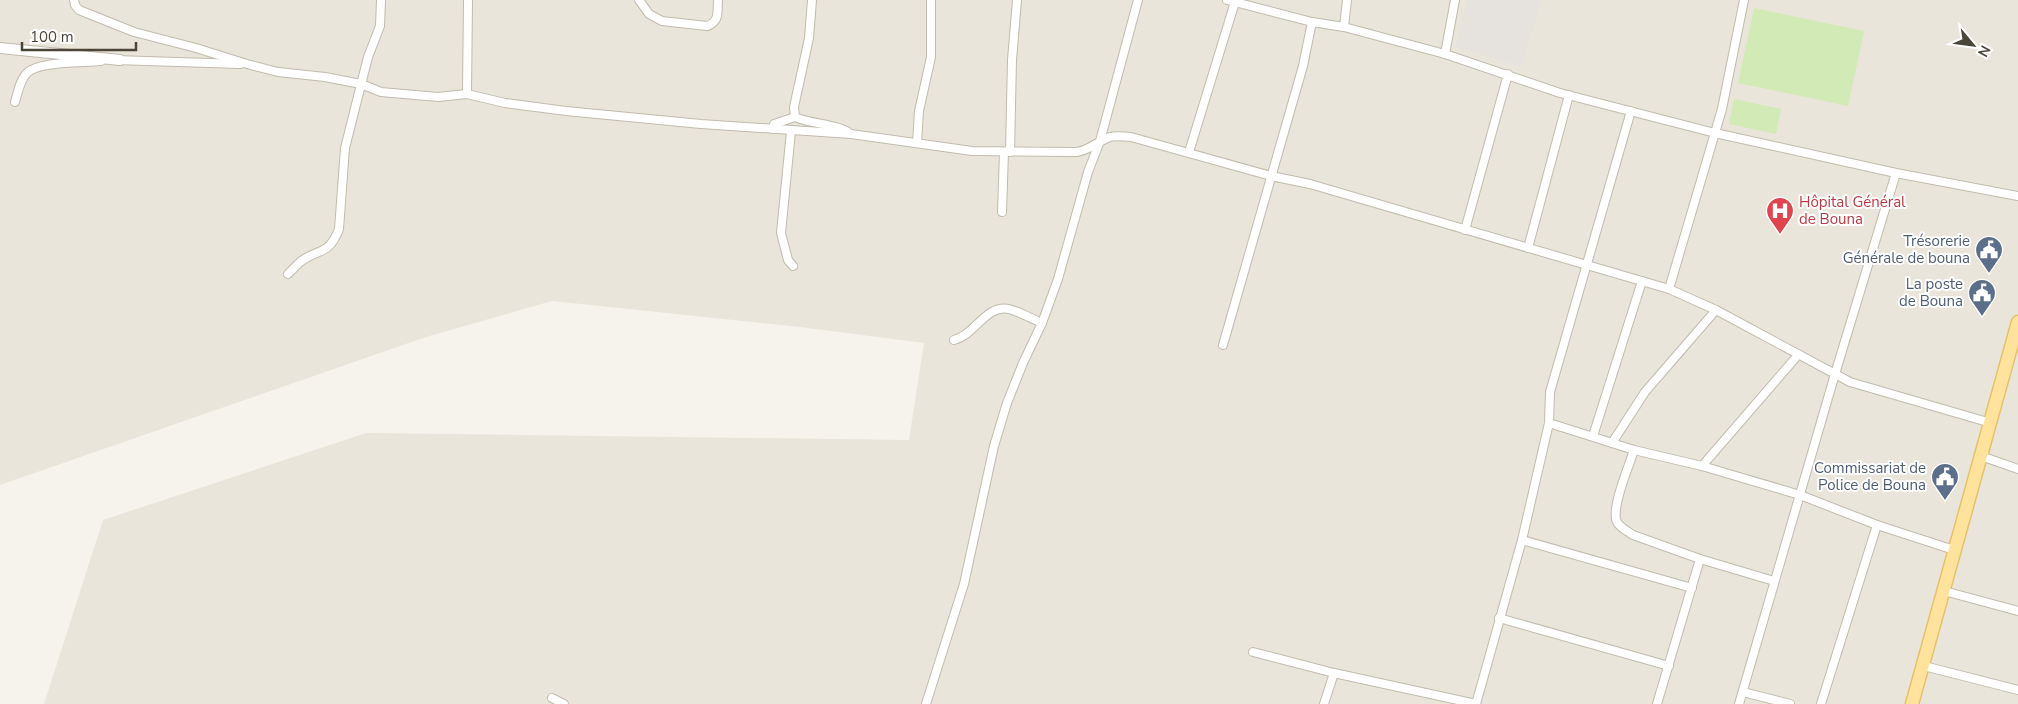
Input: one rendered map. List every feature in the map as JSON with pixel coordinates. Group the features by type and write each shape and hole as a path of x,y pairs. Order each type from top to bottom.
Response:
{"main road":[{"path":"1912,704 2018,322"}],"street":[{"path":"74,0 74,5 79,10 118,27 278,72 325,77 361,84 381,92 438,97 467,94 505,103 557,110 790,131 851,134 972,151 1084,151 1100,141 1113,136 1131,137 1271,176 1310,184 1669,288 1716,310 1850,382 1991,422"},
{"path":"288,274 301,261 326,249 334,241 339,229 346,148 361,84 380,26 381,0"},
{"path":"467,94 468,0"},
{"path":"639,0 649,14 662,21 707,26 714,24 717,19 718,0"},
{"path":"794,117 794,107 809,38 812,0"},
{"path":"918,143 918,111 931,57 930,0"},
{"path":"1002,212 1017,0"},
{"path":"926,704 964,584 994,446 1023,363 1042,323 1058,278 1088,172 1100,141 1138,0"},
{"path":"1344,26 1347,0"},
{"path":"1446,54 1455,0"},
{"path":"1669,288 1722,109 1744,0"},
{"path":"1189,152 1231,1 1312,22 1344,26 1446,54 1569,95 1715,133 1896,173 2018,196"},
{"path":"1223,345 1303,66 1312,22"},
{"path":"0,48 120,60 210,65 247,64"},
{"path":"15,102 20,83 27,72 42,65 120,60"},
{"path":"1465,230 1508,74"},
{"path":"1528,248 1569,95"},
{"path":"1253,652 1334,673 1476,704 1522,540 1549,423 1550,392 1631,111"},
{"path":"773,129 774,124 794,117 805,122 837,127 851,134"},
{"path":"790,131 781,233 788,260 792,266"},
{"path":"1740,704 1774,581 1896,173"},
{"path":"1593,436 1642,281"},
{"path":"954,340 964,338 991,311 1008,308 1042,323"},
{"path":"1612,443 1645,392 1716,310"},
{"path":"1702,466 1798,354"},
{"path":"1549,423 1634,450 1702,466 1800,495 1877,525 1954,550"},
{"path":"1634,450 1616,510 1618,522 1633,535 1700,559 1774,581"},
{"path":"1981,456 2018,468"},
{"path":"1821,704 1877,525"},
{"path":"1522,540 1692,588"},
{"path":"1657,704 1700,559"},
{"path":"1944,591 2018,611"},
{"path":"1500,618 1669,666"},
{"path":"1924,666 2018,690"},
{"path":"1324,704 1334,673"},
{"path":"1743,692 1790,704"},
{"path":"552,698 564,704"}],"shaded area":[{"path":"0,0 2018,0 2018,704 44,704 103,520 366,433 909,440 924,343 800,327 552,301 426,337 0,485"},
{"path":"1467,0 1541,0 1522,67 1455,47"}],"green space":[{"path":"1754,8 1864,31 1848,106 1738,83"},
{"path":"1734,99 1781,109 1776,134 1729,124"}],"place":[{"name":"Hôpital Général de Bouna","path":"1780,235"},
{"name":"Trésorerie Générale de bouna","path":"1989,274"},
{"name":"La poste de Bouna","path":"1982,317"},
{"name":"Commissariat de Police de Bouna","path":"1945,501"}]}
